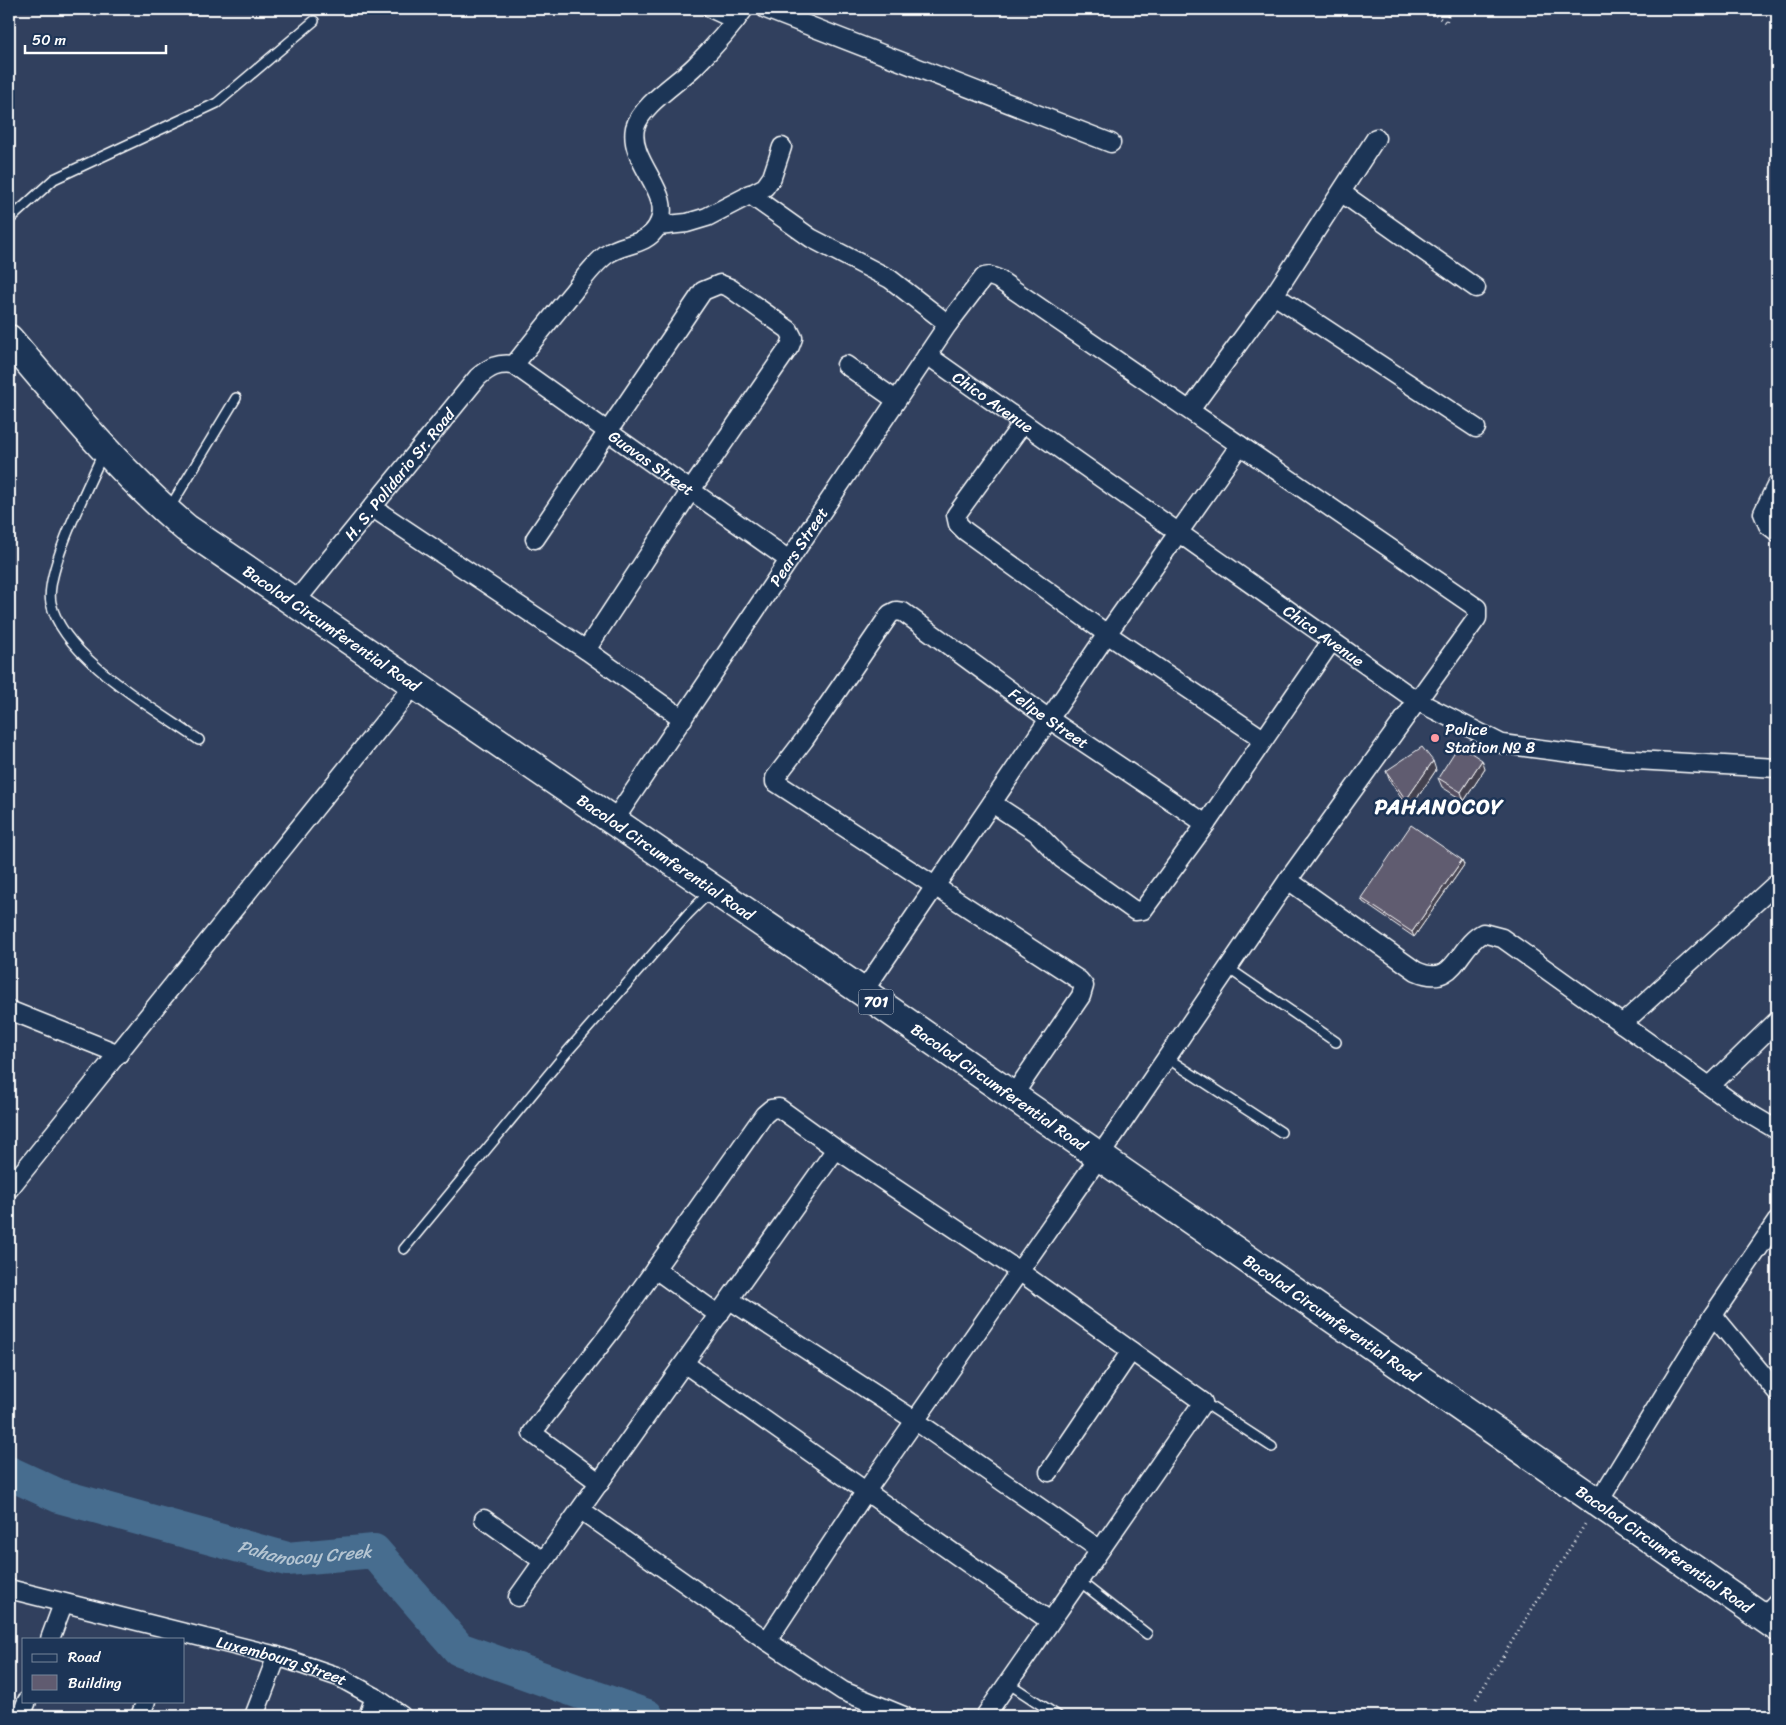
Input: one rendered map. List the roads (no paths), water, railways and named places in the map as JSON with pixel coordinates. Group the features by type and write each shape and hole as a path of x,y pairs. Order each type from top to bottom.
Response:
{"main road":[{"name":"Bacolod Circumferential Road","path":"9,339 105,450 167,512 186,528 863,992 1598,1503 1772,1615"}],"street":[{"path":"712,9 740,14"},
{"path":"766,9 1111,143"},
{"path":"514,365 597,262 618,248 637,244 649,237 658,226 663,212 659,195 639,159 634,141 636,126 650,106 694,68 740,14"},
{"path":"767,1641 866,1491 1099,1157 1288,880 1477,618 1478,608 1190,410 1274,295 1376,138"},
{"path":"658,226 687,223 707,217 765,187 772,177 782,147"},
{"path":"1342,193 1476,288"},
{"path":"749,194 811,238 890,279 948,324"},
{"name":"Pears Street","path":"613,822 896,400 979,280 990,276 1190,410"},
{"path":"535,539 703,291 720,284 730,288 789,330 793,338 790,346 691,490 586,650"},
{"path":"1274,295 1476,428"},
{"name":"Chico Avenue","path":"927,355 1417,701 1502,744 1618,759 1777,768"},
{"name":"H. S. Polidario Sr. Road","path":"295,602 478,377 491,366 502,363 514,365"},
{"name":"Guavas Street","path":"514,365 789,560"},
{"path":"846,366 896,400"},
{"path":"1023,423 956,515 958,524 964,531 1107,634 1263,739"},
{"path":"863,992 1049,718 1240,445"},
{"path":"1777,484 1763,513 1768,525 1777,532"},
{"path":"372,508 586,650 682,718"},
{"name":"Felipe Street","path":"935,884 845,830 775,782 775,778 804,740 886,618 896,611 903,612 1049,718 1206,824"},
{"path":"992,803 1036,832 1062,859 1135,910 1143,910 1148,906 1206,824 1331,642"},
{"path":"9,1189 414,684"},
{"path":"1288,880 1416,971 1426,975 1445,973 1475,937 1482,933 1492,934 1524,953 1740,1108 1777,1130"},
{"path":"1622,1024 1777,883"},
{"path":"935,884 1079,980 1084,986 1081,996 1012,1097"},
{"path":"9,1010 119,1054"},
{"path":"1710,1086 1777,1021"},
{"path":"600,1483 532,1433 612,1330 771,1108 779,1108 836,1149 1019,1271 1202,1402 985,1716"},
{"path":"518,1597 836,1149"},
{"path":"1598,1503 1713,1315 1777,1221"},
{"path":"655,1269 719,1315"},
{"path":"730,1300 916,1421 1099,1550"},
{"path":"1713,1315 1777,1392"},
{"path":"1049,1472 1131,1351"},
{"path":"684,1364 1050,1621"},
{"path":"581,1510 767,1641 843,1691 904,1716"},
{"path":"484,1519 543,1561"},
{"name":"Luxembourg Street","path":"9,1589 170,1634 277,1656 339,1677 375,1697 402,1716"},
{"path":"50,1638 63,1604"},
{"path":"254,1716 277,1656"},
{"path":"368,1716 375,1697"},
{"path":"21,1716 27,1702"},
{"path":"140,1716 146,1702"}],"lane":[{"path":"9,220 54,179 217,103 314,21"},
{"path":"167,512 184,487 236,398"},
{"path":"105,450 73,516 54,574 50,602 60,626 87,660 199,740"},
{"path":"404,1249 567,1052 688,914 713,889"},
{"path":"1228,968 1336,1042"},
{"path":"1167,1058 1281,1132"},
{"path":"1202,1402 1272,1447"},
{"path":"1078,1580 1147,1634"},
{"path":"1008,1683 1058,1716"}],"waterway":[{"name":"Pahanocoy Creek","path":"9,1473 59,1496 287,1559 374,1551 459,1649 647,1716"}],"place":[{"name":"Police Station № 8","path":"1435,738"}],"district":[{"name":"PAHANOCOY","path":"1439,807"}]}
